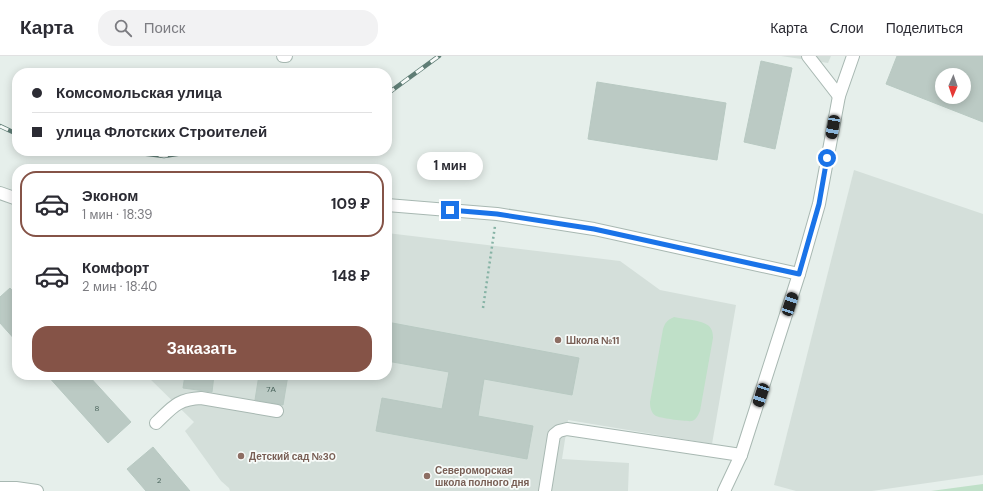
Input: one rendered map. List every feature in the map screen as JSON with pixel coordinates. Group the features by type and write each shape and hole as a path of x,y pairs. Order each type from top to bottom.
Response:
{"street":[{"path":"808,56 839,96"},
{"path":"724,491 741,455 799,274 819,204 839,96 853,56"},
{"path":"0,193 12,197"},
{"path":"392,205 497,214 594,229 799,274"},
{"path":"156,423 176,404 190,398 201,398 277,411"},
{"path":"544,491 554,435 559,431 567,429 741,455"},
{"path":"0,488 16,488 37,491"}],"path":[{"path":"482,308 497,214"}],"shaded area":[{"path":"781,56 831,56 828,63"},
{"path":"854,170 983,214 983,475 872,491 796,491 774,485"},
{"name":"Школа №11","path":"392,234 620,261 660,290 736,305 712,444 568,420 562,459 629,463 628,491 230,491 185,431 194,422 151,380 392,380"}],"green space":[{"path":"674,317 706,324 710,327 713,333 700,411 696,418 692,421 674,420 656,416 652,412 650,406 663,329 667,322"},
{"path":"983,484 983,491 931,491"}],"building":[{"path":"897,56 983,56 983,122 937,104 971,104 971,68 935,68 935,103 886,84"},
{"path":"761,61 792,68 775,149 744,142"},
{"path":"597,82 726,103 717,160 588,139"},
{"path":"10,288 12,290 12,336 0,323 0,297"},
{"path":"392,323 579,358 572,395 484,379 478,416 533,426 527,459 376,431 382,398 442,409 449,372 392,362"},
{"path":"51,380 93,380 131,422 108,443"},
{"path":"184,380 213,380 212,392 183,388"},
{"path":"258,380 287,380 283,405 255,400"},
{"path":"153,447 190,491 146,491 127,469"}],"railway":[{"path":"392,90 439,56"},
{"path":"0,126 12,132"}],"place":[{"name":"Школа №11","path":"558,340"},
{"name":"Детский сад №30","path":"241,456"},
{"name":"Североморская школа полного дня","path":"427,476"}],"route":[{"path":"450,210 497,214 594,229 799,274 819,204 827,158"}]}
